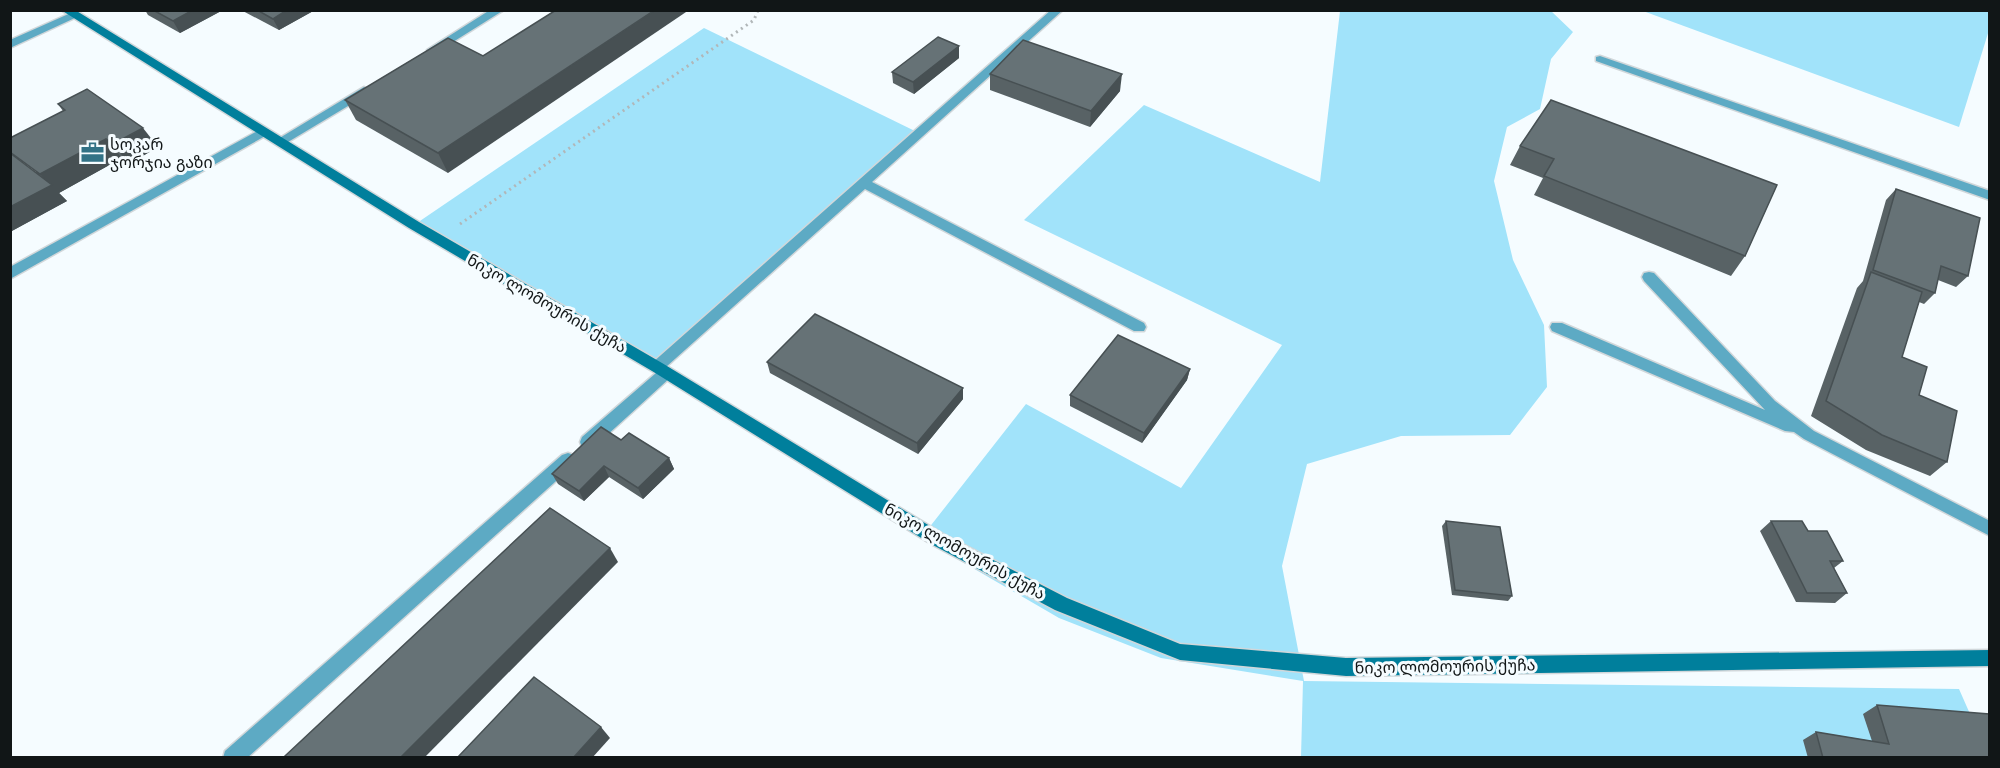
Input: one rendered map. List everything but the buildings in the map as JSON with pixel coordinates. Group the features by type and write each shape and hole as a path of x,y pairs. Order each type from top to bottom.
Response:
{"street":[{"name":"ნიკო ლომოურის ქუჩა","path":"70,13 438,239 662,370 937,539 1061,603 1180,652 1346,668 1989,658"}],"lane":[{"path":"419,58 499,10"},
{"path":"232,758 662,370 863,183 1058,10"},
{"path":"10,45 70,13"},
{"path":"1600,59 1989,196"},
{"path":"279,142 379,82"},
{"path":"10,274 263,132"},
{"path":"863,183 1139,327"},
{"path":"1649,277 1770,405 1809,435"},
{"path":"1557,327 1809,435 1989,529"}],"path":[{"path":"438,239 754,20 758,10"}],"shaded area":[{"path":"1340,11 1551,11 1573,32 1551,59 1540,109 1507,127 1494,181 1513,260 1544,325 1547,387 1510,435 1401,436 1307,464 1282,566 1304,681 1959,689 1989,757 1301,757 1303,681 1161,658 1059,618 921,538 1026,404 1181,488 1282,345 1024,220 1144,105 1320,182"},
{"path":"1643,11 1989,11 1989,30 1959,127"},
{"path":"704,28 919,133 651,371 414,225"}],"place":[{"name":"სოკარ ჯორჯია გაზი","path":"92,153"}]}
